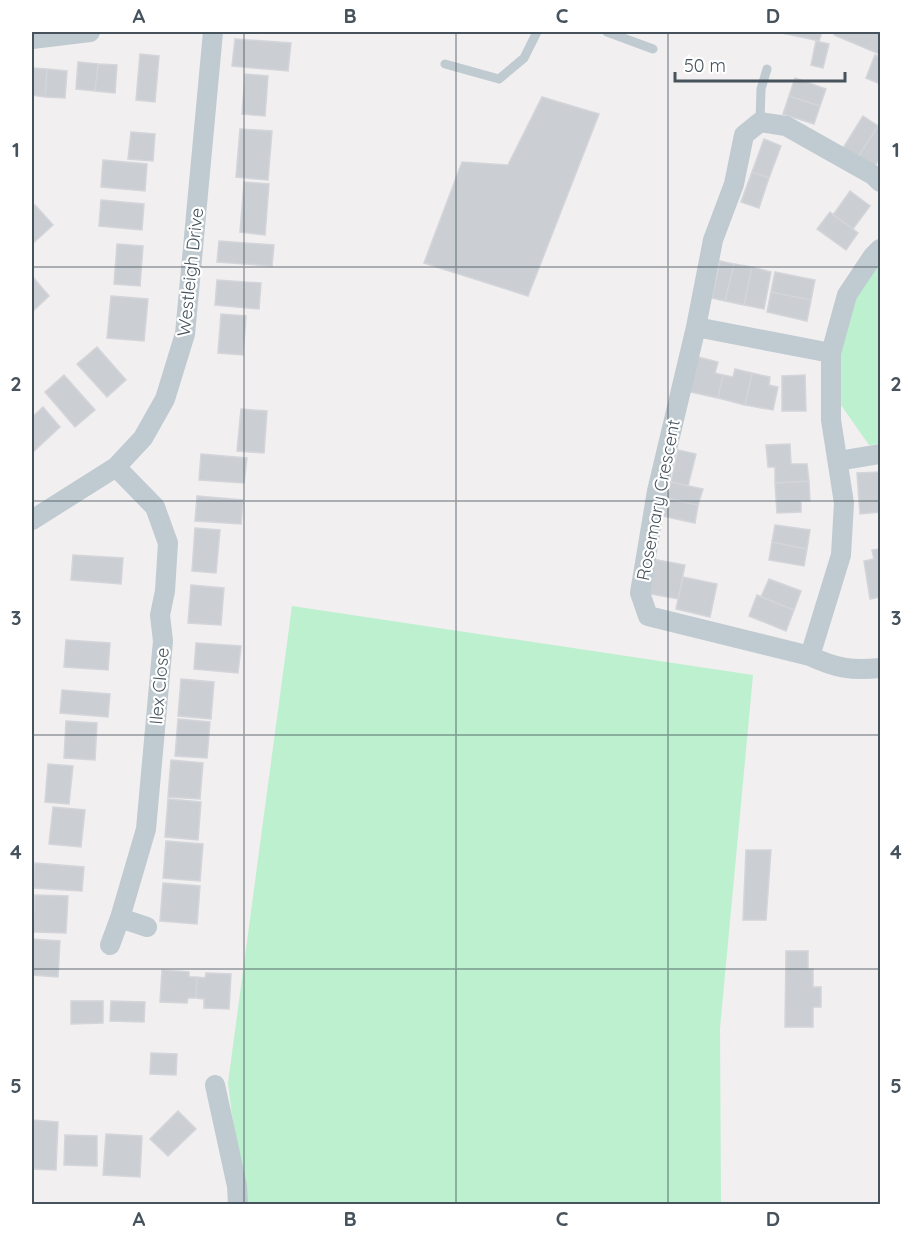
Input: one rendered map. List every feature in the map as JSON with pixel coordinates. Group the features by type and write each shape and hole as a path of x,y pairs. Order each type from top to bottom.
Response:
{"street":[{"path":"32,39 90,32"},
{"name":"Westleigh Drive","path":"32,520 116,467 143,438 165,399 185,334 213,32"},
{"path":"760,122 786,126 873,175 880,182"},
{"name":"Rosemary Crescent","path":"760,122 744,135 734,184 713,240 696,327 657,491 640,593 648,616 810,656"},
{"path":"880,249 873,255 847,296 831,353 831,420 844,503 841,555 810,656 831,666 880,668"},
{"path":"696,327 831,353"},
{"path":"838,461 880,454"},
{"name":"Ilex Close","path":"110,945 146,829 163,641 160,615 165,591 168,543 155,507 116,467"},
{"path":"120,918 147,927"},
{"path":"215,1085 237,1186 238,1204"}],"lane":[{"path":"445,64 499,79 524,58 537,32"},
{"path":"607,32 653,49"},
{"path":"760,122 761,89 767,69"}],"green space":[{"path":"880,253 880,444 869,445 841,405 831,353 837,328"},
{"path":"292,606 753,675 720,1028 721,1204 243,1204 228,1083"}],"building":[{"path":"777,32 822,32 819,41"},
{"path":"836,32 880,32 879,54 834,35"},
{"path":"235,39 291,43 288,71 232,66"},
{"path":"816,41 829,44 823,68 811,65"},
{"path":"140,54 159,56 155,102 136,100"},
{"path":"875,55 880,57 878,83 866,78"},
{"path":"78,62 98,64 95,91 76,89"},
{"path":"98,64 117,65 115,93 95,91"},
{"path":"32,68 47,69 45,97 32,95"},
{"path":"47,69 67,71 65,98 45,97"},
{"path":"245,74 268,76 265,116 242,114"},
{"path":"795,78 826,89 820,106 789,96"},
{"path":"789,96 820,106 814,124 783,114"},
{"path":"542,97 599,114 528,296 424,263 462,162 508,165"},
{"path":"863,116 878,126 858,157 843,148"},
{"path":"878,126 880,128 880,157 874,168 858,157"},
{"path":"240,129 272,131 268,180 236,177"},
{"path":"131,132 155,134 153,161 128,159"},
{"path":"764,139 781,146 769,178 752,172"},
{"path":"103,160 147,164 145,191 101,187"},
{"path":"752,172 769,178 759,208 741,202"},
{"path":"244,182 269,184 265,235 240,232"},
{"path":"850,191 870,206 853,229 833,215"},
{"path":"101,200 144,204 142,230 99,226"},
{"path":"35,205 53,225 32,244 32,208"},
{"path":"830,212 858,233 846,250 817,229"},
{"path":"219,241 274,245 272,266 217,262"},
{"path":"117,244 143,246 140,286 114,284"},
{"path":"720,261 734,264 725,301 712,298"},
{"path":"734,264 752,267 744,305 725,301"},
{"path":"752,267 771,272 764,309 744,305"},
{"path":"775,272 815,280 811,300 771,292"},
{"path":"32,276 49,296 32,312"},
{"path":"217,280 261,283 259,309 215,305"},
{"path":"771,292 811,300 807,321 767,312"},
{"path":"111,296 148,299 144,341 107,338"},
{"path":"221,314 246,316 243,355 218,353"},
{"path":"97,347 126,380 107,397 77,364"},
{"path":"694,356 718,362 715,373 723,375 718,398 686,391"},
{"path":"735,369 752,373 745,405 718,398 723,375 733,377"},
{"path":"752,373 770,377 769,385 778,387 773,410 745,405"},
{"path":"64,375 95,410 75,427 45,392"},
{"path":"805,375 806,411 782,411 782,376"},
{"path":"43,407 60,427 32,453 32,417"},
{"path":"241,409 267,411 264,453 237,451"},
{"path":"790,444 791,464 807,464 809,481 775,483 775,467 768,467 766,445"},
{"path":"678,450 696,454 688,486 671,482"},
{"path":"201,454 247,458 244,483 199,480"},
{"path":"880,472 880,512 860,514 857,473"},
{"path":"809,481 810,501 801,501 801,512 777,513 775,483"},
{"path":"671,482 703,489 698,505 666,498"},
{"path":"197,496 243,500 241,524 195,521"},
{"path":"666,498 698,505 695,523 662,516"},
{"path":"775,525 810,530 807,549 772,542"},
{"path":"195,528 220,530 216,573 192,571"},
{"path":"772,542 807,549 804,566 769,560"},
{"path":"880,549 880,597 870,599 864,561 874,559 872,550"},
{"path":"73,555 123,558 121,584 71,580"},
{"path":"652,559 685,565 678,599 645,593"},
{"path":"683,577 717,584 710,617 676,609"},
{"path":"769,579 801,591 794,610 761,597"},
{"path":"191,585 224,588 221,625 188,623"},
{"path":"757,595 794,610 786,631 749,616"},
{"path":"66,640 110,643 108,670 64,667"},
{"path":"196,643 241,646 238,673 194,669"},
{"path":"181,679 214,682 211,719 178,716"},
{"path":"62,690 110,694 108,717 60,713"},
{"path":"178,719 210,722 207,758 175,756"},
{"path":"66,721 97,723 95,760 64,758"},
{"path":"171,760 203,763 200,799 168,797"},
{"path":"48,764 73,766 69,804 45,802"},
{"path":"168,799 201,802 198,840 165,837"},
{"path":"53,807 85,810 81,847 49,844"},
{"path":"166,841 203,844 200,881 163,878"},
{"path":"746,850 771,850 766,920 743,920"},
{"path":"35,863 84,867 82,891 33,888"},
{"path":"163,883 200,886 197,924 160,921"},
{"path":"35,895 68,896 66,933 33,932"},
{"path":"32,939 60,941 58,977 32,975"},
{"path":"786,951 808,951 808,969 813,969 813,987 821,987 821,1007 813,1007 813,1027 785,1027"},
{"path":"162,970 189,972 189,977 197,977 196,998 188,998 187,1003 160,1002"},
{"path":"206,973 231,974 229,1009 204,1008 204,999 196,998 197,977 205,978"},
{"path":"71,1001 103,1001 103,1023 71,1024"},
{"path":"111,1001 145,1002 144,1022 110,1021"},
{"path":"151,1053 177,1054 176,1075 150,1074"},
{"path":"178,1111 196,1129 168,1156 150,1139"},
{"path":"32,1120 58,1122 56,1170 32,1169"},
{"path":"106,1134 142,1136 140,1177 103,1175"},
{"path":"65,1135 97,1136 97,1166 64,1165"}]}
